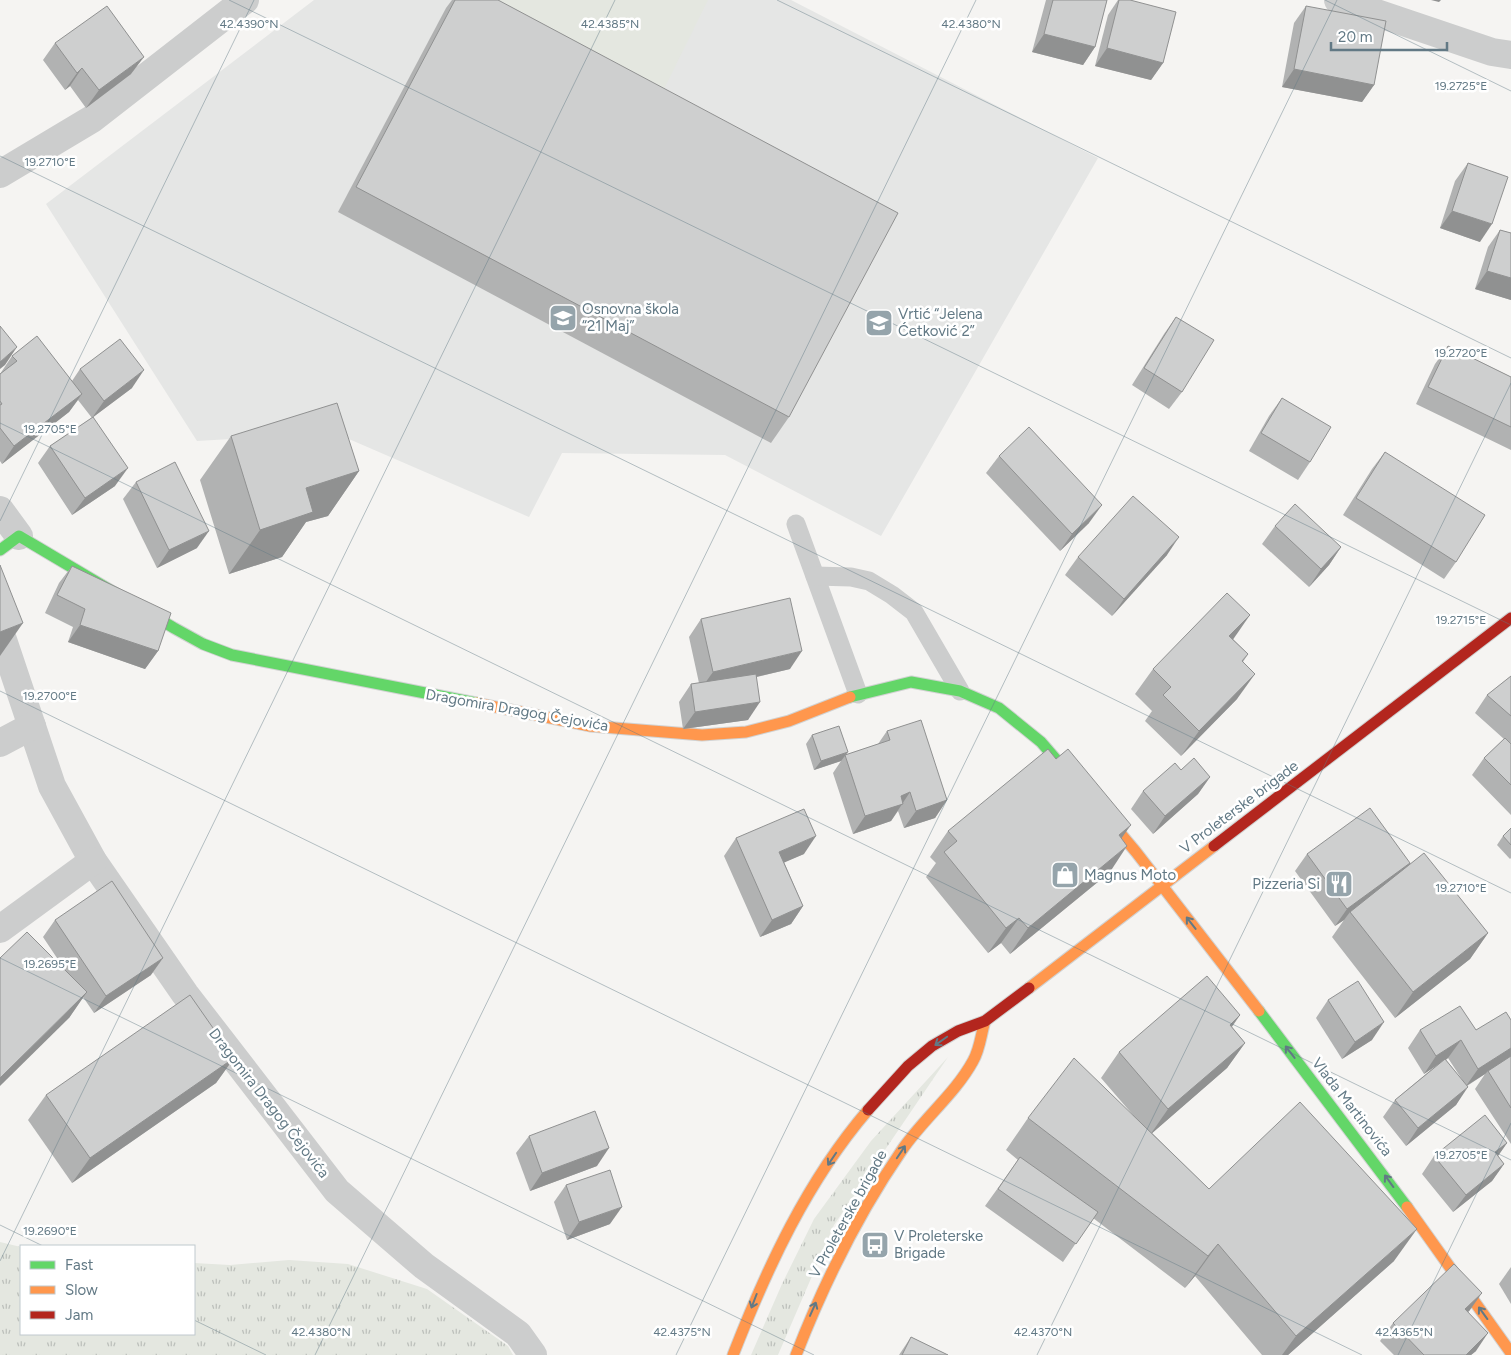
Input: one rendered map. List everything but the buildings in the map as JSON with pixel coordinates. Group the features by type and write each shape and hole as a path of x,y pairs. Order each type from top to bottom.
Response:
{"street":[{"path":"0,174 92,119 245,0"},
{"path":"1338,0 1492,52 1511,55"},
{"path":"0,510 10,543"},
{"name":"Dragomira Dragog Čejovića","path":"10,543 203,644 232,655 590,726 702,735 746,732 789,721 858,694 911,682 960,691 999,708 1041,742 1077,784"},
{"name":"V Proleterske brigade","path":"733,1355 758,1288 802,1203 859,1119 912,1061 948,1035 985,1021 1511,618"},
{"name":"Dragomira Dragog Čejovića","path":"0,631 52,786 93,861 185,994 337,1191 424,1266 518,1334 533,1355"},
{"path":"0,743 32,726"},
{"path":"1089,798 1162,885"},
{"path":"0,929 93,861"},
{"name":"Vlada Martinovića","path":"1162,885 1378,1166 1511,1353"},
{"name":"V Proleterske brigade","path":"796,1355 812,1311 853,1230 903,1148 950,1092 973,1059 985,1021"}],"lane":[{"path":"796,524 858,694"},
{"path":"815,576 851,577 869,581 892,595 914,612 960,691"}],"shaded area":[{"name":"Osnovna škola “21 Maj”","path":"314,0 791,0 1098,158 881,536 725,455 562,453 529,517 335,433 197,441 46,204"}],"green space":[{"path":"473,0 708,0 662,93"},
{"path":"948,1057 834,1225 778,1355 751,1355 782,1284 814,1219 871,1141"},
{"path":"0,1242 20,1247 20,1335 195,1335 195,1263 230,1265 289,1260 348,1264 427,1289 508,1346 513,1355 0,1355"}],"traffic: fast":[{"path":"0,550 19,536 174,628 203,644 232,655 476,703"},
{"path":"850,697 911,682 960,691 999,708 1041,742 1072,778"},
{"path":"1259,1011 1407,1207"}],"traffic: slow":[{"path":"476,703 590,726 702,735 746,732 789,721 850,697"},
{"path":"1099,808 1136,852 1259,1011"},
{"path":"1029,988 1214,846"},
{"path":"796,1355 830,1275 871,1199 910,1139 966,1073 977,1052 985,1021"},
{"path":"733,1355 760,1290 790,1226 826,1166 868,1110"},
{"path":"1407,1207 1511,1353"}],"traffic: jam":[{"path":"1214,846 1511,618"},
{"path":"868,1110 908,1066 932,1046 958,1031 985,1021 1029,988"}],"place":[{"name":"Osnovna škola “21 Maj”","path":"563,318"},
{"name":"Vrtić “Jelena Ćetković 2”","path":"879,323"},
{"name":"Magnus Moto","path":"1065,875"},
{"name":"Pizzeria Si","path":"1339,884"},
{"name":"V Proleterske Brigade","path":"875,1245"}]}
